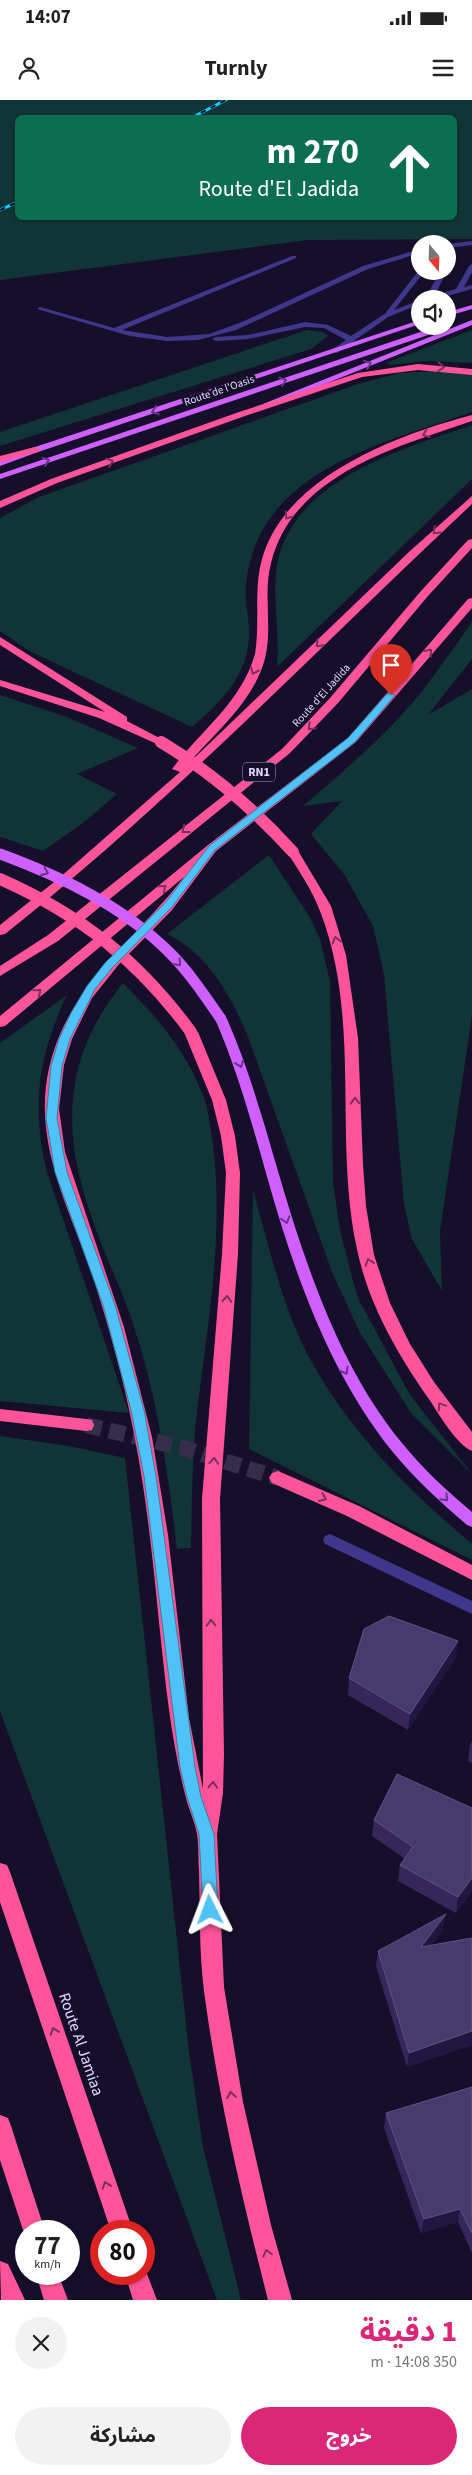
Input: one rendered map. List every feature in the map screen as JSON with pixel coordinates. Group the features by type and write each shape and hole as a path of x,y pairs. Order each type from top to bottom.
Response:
{"highway":[{"path":"0,505 54,481 330,384 380,371 433,367 472,372"},
{"path":"151,806 182,765 233,708 256,668 265,628 263,592 266,560 279,529 299,501 359,461 401,443 472,418"},
{"path":"0,459 35,450"},
{"path":"0,931 94,856 151,806 260,705 366,597 472,498"},
{"name":"Route d'El Jadida","path":"0,972 53,938 286,750 315,723 435,579 472,542"},
{"name":"RN1","path":"0,1023 212,848 352,740 471,603"},
{"path":"0,640 111,709 137,729"},
{"path":"0,683 61,701 137,729 196,762 238,795 293,852 315,887 328,913 346,979 352,1034 358,1198 364,1249 383,1305 409,1357 444,1411 472,1444"},
{"path":"207,1834 194,1797 188,1767 151,1486 138,1410 109,1305 61,1172 52,1118 52,1092 62,1048 76,1013 91,988 108,965 168,905 212,848"},
{"path":"0,879 50,903 106,939 154,982 190,1032 219,1100 228,1136 233,1173 229,1273 211,1499 214,1754 207,1834 214,1987 232,2102 260,2225 280,2300"},
{"path":"0,1415 86,1425"},
{"path":"278,1478 354,1511 472,1573"},
{"name":"Route Al Jamiaa","path":"0,1872 118,2220"},
{"path":"0,2126 30,2220"},
{"path":"0,2272 13,2300"},
{"path":"51,2285 56,2300"},
{"path":"140,2285 145,2300"}],"main road":[{"path":"456,312 472,307"},
{"path":"242,414 472,320"},
{"name":"Route de l'Oasis","path":"456,324 472,320"},
{"name":"Route de l'Oasis","path":"0,464 35,450 411,325"},
{"name":"Route de l'Oasis","path":"0,477 420,335"},
{"path":"0,854 64,880 103,901 138,925 175,959 196,983 221,1019 249,1088 292,1237 328,1337 344,1369 363,1401 395,1444 419,1472 472,1521"}],"lane":[{"path":"456,245 472,244"},
{"path":"186,339 205,337 229,331 369,267 411,254"},
{"path":"115,330 294,257"},
{"path":"459,290 472,266"},
{"path":"386,316 415,280"},
{"path":"456,291 472,287"},
{"path":"334,351 386,316 411,306"},
{"path":"40,308 115,330 148,337 186,339 243,338 310,324 331,327 350,339"},
{"path":"330,1540 472,1608"}],"green space":[{"path":"0,100 472,100 472,239 456,239 456,235 411,235 411,239 308,240 0,280"},
{"path":"307,330 323,332 328,336 311,349 0,446 0,432"},
{"path":"472,330 472,363 425,361 391,365 386,363"},
{"path":"438,371 472,375 472,412 400,436 364,450 329,467 299,488 273,514 255,546 246,585 249,637 243,665 222,699 192,727 31,652 0,631 0,518 39,497 358,384 399,373"},
{"path":"472,425 472,479 277,667 278,641 275,590 277,565 287,536 304,511 327,490 354,472 383,457"},
{"path":"472,622 472,659 428,715 472,689 472,1016 440,1231 442,1291 412,1239 404,1204 384,974 373,926 344,874 311,834 342,801 303,806 361,755 415,700"},
{"path":"0,695 67,717 138,748 77,774 117,794 83,823 43,851 0,837"},
{"path":"269,855 309,916 320,939 330,981 333,1183 340,1230 359,1300 410,1395 472,1474 411,1413 359,1331 332,1272 247,1034 233,1004 216,976 206,964 181,942 167,934"},
{"path":"123,983 158,1020 187,1062 204,1099 213,1144 217,1211 216,1245 210,1312 195,1429 191,1548 177,1549 166,1465 150,1382 130,1314 103,1248 83,1189 72,1127 73,1097 78,1068 88,1039 103,1011"},
{"path":"67,995 49,1039 40,1082 39,1125 42,1148 47,1172 129,1413 0,1401 0,1043"},
{"path":"253,1190 284,1297 310,1359 343,1411 382,1459 426,1503 472,1544 472,1560 249,1449"},
{"path":"0,1436 69,1446 125,1458 189,2052 203,2147 241,2300 217,2300 0,1711"}],"building":[{"path":"389,1616 458,1641 410,1714 349,1678 364,1629"},
{"path":"397,1774 472,1808 472,1878 458,1897 400,1865 413,1847 374,1820"},
{"path":"446,1914 421,1947 472,1938 472,2031 409,2053 378,1951"},
{"path":"472,2087 472,2233 460,2209 424,2219 386,2113"}],"tunnel":[{"path":"86,1425 183,1448 278,1478"}],"railway":[{"path":"197,115 226,100"},
{"path":"0,210 15,203"}],"route":[{"path":"210,1910 207,1834 194,1797 188,1767 178,1704 166,1591 150,1476 138,1410 109,1305 61,1172 55,1145 52,1092 56,1066 64,1039 76,1013 108,965 168,905 212,848 352,740 391,695"}]}
